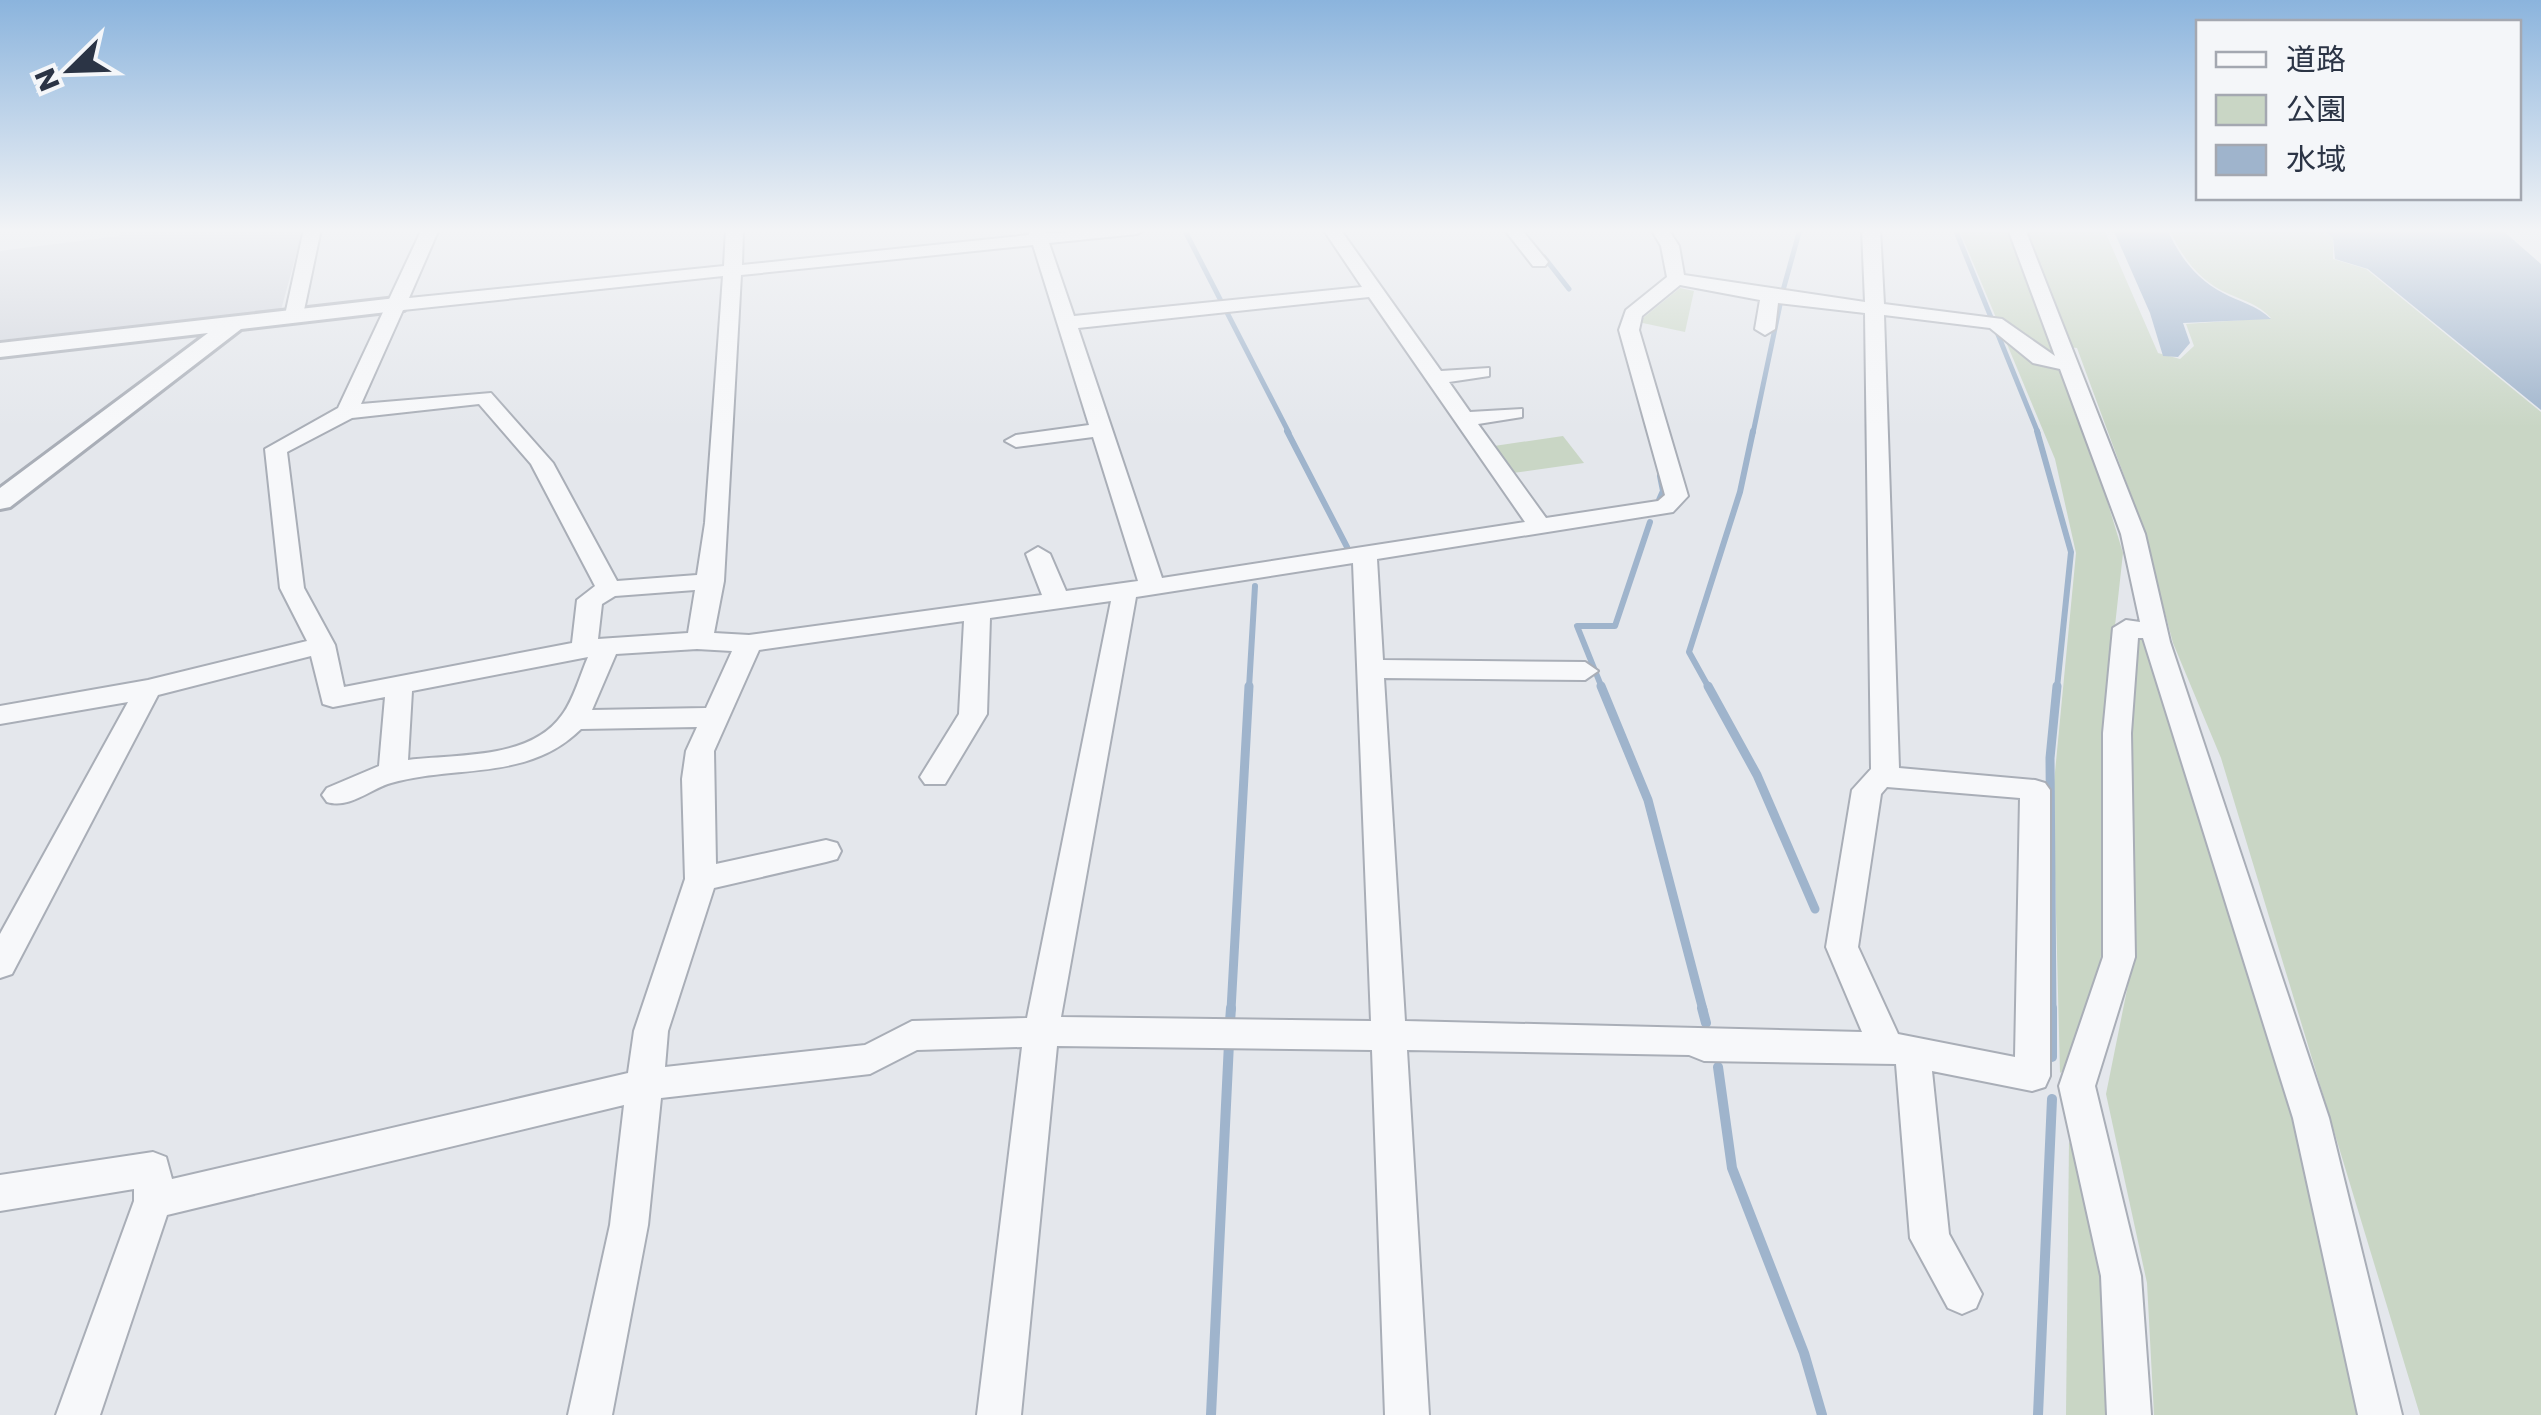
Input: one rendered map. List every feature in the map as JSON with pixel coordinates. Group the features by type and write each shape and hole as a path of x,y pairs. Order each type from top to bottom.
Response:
{"street":[{"path":"294,315 298,295"},
{"path":"346,412 400,295"},
{"path":"0,500 242,320 492,295"},
{"path":"700,638 712,581 730,295"},
{"path":"999,1415 1042,1034 1138,588 1100,430 1057,295"},
{"path":"1066,324 1333,295"},
{"path":"1377,295 1540,527"},
{"path":"610,589 568,501 519,431 484,397 346,412 276,449 292,588 322,645 333,698 594,649 700,638 750,642 1057,600 1665,507 1677,496 1629,330 1633,314 1656,295"},
{"path":"1765,295 1989,322 2040,359 2070,365"},
{"path":"1873,295 1883,532 1885,772 1867,790 1842,947 1900,1051 1930,1238 1962,1294"},
{"path":"2042,295 2134,534 2155,632 2311,1118 2380,1415"},
{"path":"1765,329 1770,296"},
{"path":"0,350 232,326"},
{"path":"1437,378 1482,372"},
{"path":"1465,419 1515,412"},
{"path":"1016,441 1100,430"},
{"path":"1038,554 1057,600"},
{"path":"1365,554 1407,1415"},
{"path":"337,796 393,772 508,758 564,733 574,720 594,649 590,600 610,589 712,581"},
{"path":"936,778 973,714 977,611"},
{"path":"2129,1415 2121,1276 2077,1086 2119,957 2117,732 2126,628 2155,632"},
{"path":"590,1415 628,1224 648,1084 651,1032 701,879 697,778 700,751 750,642"},
{"path":"0,715 148,689 322,645"},
{"path":"1370,668 1586,671"},
{"path":"393,772 398,686"},
{"path":"0,965 148,689"},
{"path":"574,720 713,717"},
{"path":"1885,772 1898,780 1950,779 2036,790 2032,1076"},
{"path":"701,879 826,851"},
{"path":"153,1201 648,1084 870,1058 912,1036 1389,1034 1694,1040 1704,1046 1900,1051 2077,1086"},
{"path":"0,1194 153,1169 153,1201 78,1415"}],"shaded area":[{"path":"0,295 285,295 281,310 0,340"}],"green space":[{"path":"1671,295 1693,295 1685,332 1638,322"},
{"path":"1987,295 2133,295 2158,353 2180,359 2194,346 2186,324 2271,318 2231,295 2398,295 2541,412 2541,1415 2420,1415 2221,758 2173,643 2140,519 2077,348 2060,346 2123,553 2113,644 2107,921 2084,1055 2060,1073 2053,793 2076,553 2055,459"},
{"path":"1563,436 1584,463 1513,473 1494,446"},
{"path":"2131,633 2150,635 2293,1105 2366,1415 2154,1415 2147,1283 2106,1094 2134,955 2124,763"},
{"path":"2069,1141 2112,1261 2110,1415 2066,1415"}],"water":[{"path":"2142,295 2227,295 2271,319 2183,323 2190,343 2178,357 2163,356"},
{"path":"2400,295 2541,295 2541,410"}],"waterway":[{"path":"1218,295 1289,433"},
{"path":"1982,295 2038,433"},
{"path":"1753,433 1781,300"},
{"path":"1287,431 1347,547"},
{"path":"1709,688 1689,652 1740,492 1753,431"},
{"path":"2037,431 2071,552 2057,688"},
{"path":"1659,500 1663,491 1660,476"},
{"path":"1602,688 1577,626 1615,626 1650,522"},
{"path":"1249,688 1255,586"},
{"path":"1231,1010 1249,686"},
{"path":"1601,686 1648,800 1703,1010"},
{"path":"1708,686 1757,775 1815,909"},
{"path":"2052,1010 2050,758 2057,686"},
{"path":"1230,1022 1231,1008"},
{"path":"1702,1008 1706,1023"},
{"path":"2052,1010 2052,1057"},
{"path":"1211,1415 1229,1043"},
{"path":"1718,1067 1732,1168 1804,1353 1822,1415"},
{"path":"2038,1415 2052,1099"}]}
